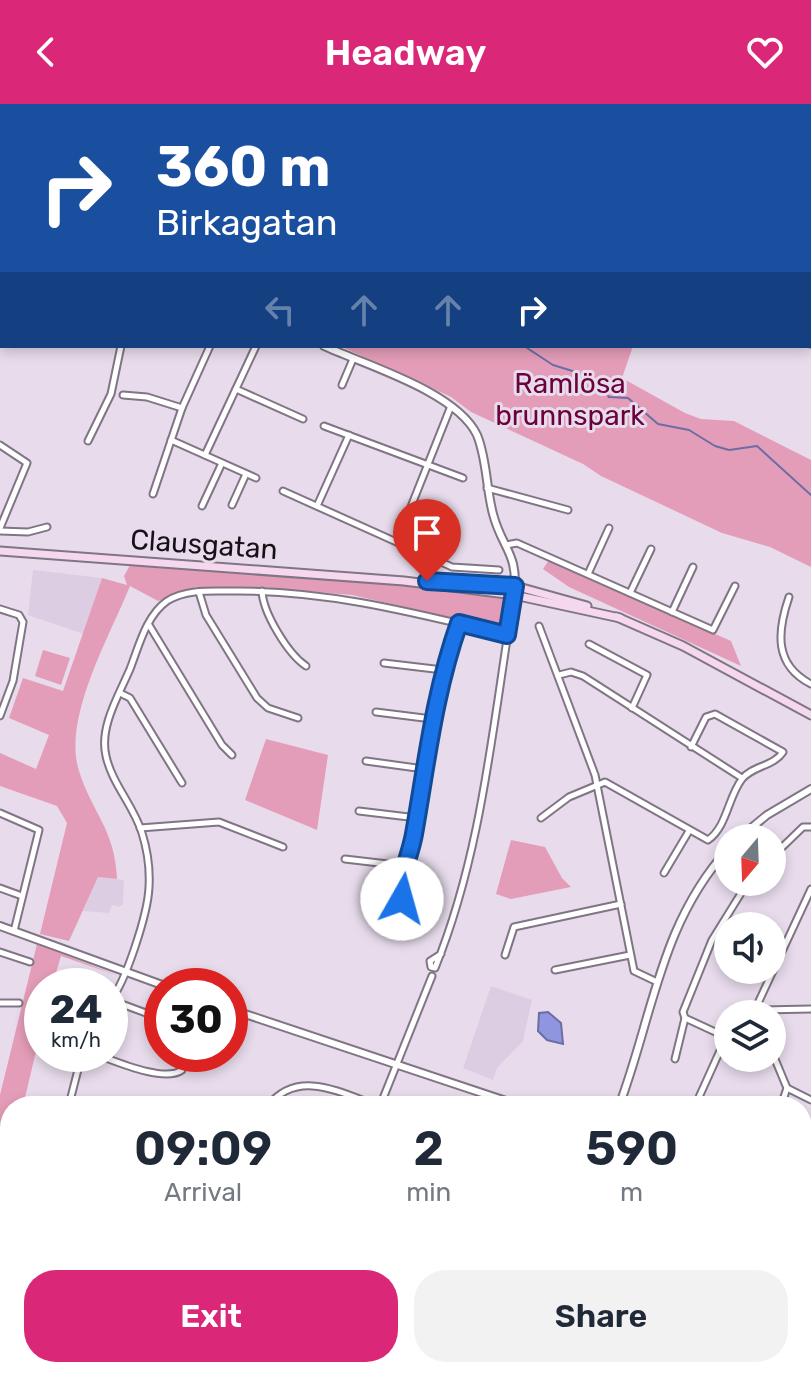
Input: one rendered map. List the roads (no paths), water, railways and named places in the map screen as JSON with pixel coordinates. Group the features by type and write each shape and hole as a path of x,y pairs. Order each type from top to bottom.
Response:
{"main road":[{"name":"Clausgatan","path":"0,551 514,591 620,618 683,646 811,714"}],"street":[{"path":"88,441 111,394 121,348"},
{"path":"153,494 182,408 209,348"},
{"path":"205,455 255,348"},
{"path":"328,348 452,405 467,419 478,438 497,528 515,563 514,591 474,842 441,954"},
{"path":"342,385 353,359"},
{"path":"236,389 303,419"},
{"path":"123,395 147,397 182,408"},
{"path":"397,542 452,405"},
{"path":"324,426 463,478"},
{"path":"317,506 349,435"},
{"path":"171,440 256,478"},
{"path":"0,445 27,463 0,529 28,532 47,527"},
{"path":"202,506 222,463"},
{"path":"232,505 246,474"},
{"path":"487,488 568,510"},
{"path":"283,491 452,567 499,570"},
{"path":"588,574 609,528"},
{"path":"506,545 517,543 713,630 735,586"},
{"path":"630,593 651,549"},
{"path":"672,612 693,567"},
{"path":"126,968 148,896 149,877 140,828 105,753 106,731 156,611 170,600 199,592 262,591 363,601 507,635"},
{"path":"262,591 268,611 297,659 306,666"},
{"path":"199,592 206,615 257,698 270,709 298,718"},
{"path":"789,597 779,629 782,653 792,670 811,684"},
{"path":"0,609 19,615 23,622 13,681 0,716"},
{"path":"405,907 401,884 417,818 432,719 443,670 459,623"},
{"path":"148,624 222,745 232,755"},
{"path":"539,626 597,784 630,955 636,973 655,981"},
{"path":"589,644 647,675 632,708"},
{"path":"384,663 443,670"},
{"path":"559,675 579,674 742,778"},
{"path":"120,693 130,698 182,783"},
{"path":"376,712 432,719"},
{"path":"541,818 550,809 597,784 611,784 706,840 714,836 742,778 779,758 783,749 715,714 706,717 691,747"},
{"path":"366,761 424,769"},
{"path":"756,824 811,789"},
{"path":"359,811 417,818"},
{"path":"0,813 39,829 14,931"},
{"path":"140,828 221,822 283,847"},
{"path":"786,843 803,827 811,827"},
{"path":"664,873 689,831"},
{"path":"345,859 405,866"},
{"path":"622,1096 655,981 692,899 714,868"},
{"path":"0,888 22,896"},
{"path":"761,1000 811,889"},
{"path":"675,1059 685,1018 683,1012 703,959 740,896"},
{"path":"505,955 514,927 621,904"},
{"path":"0,926 117,968"},
{"path":"0,952 30,962"},
{"path":"555,970 630,955"},
{"path":"383,1096 432,976"},
{"path":"0,1003 19,1003"},
{"path":"786,1011 811,1009"},
{"path":"248,1015 491,1096"},
{"path":"685,1018 714,1030"},
{"path":"700,1096 714,1064"},
{"path":"71,1096 77,1072"},
{"path":"160,1072 179,1072"},
{"path":"780,1072 787,1088 803,1096"},
{"path":"278,1096 310,1084 348,1096"},
{"path":"784,1096 787,1088"}],"water":[{"path":"548,1012 561,1023 563,1044 547,1040 538,1031 539,1013"}],"waterway":[{"path":"527,348 553,365 592,377 609,397 628,398 658,424 689,430 715,446 729,450 757,446 811,495"}],"park label":[{"name":"Ramlösa brunnspark","path":"570,399"}]}
